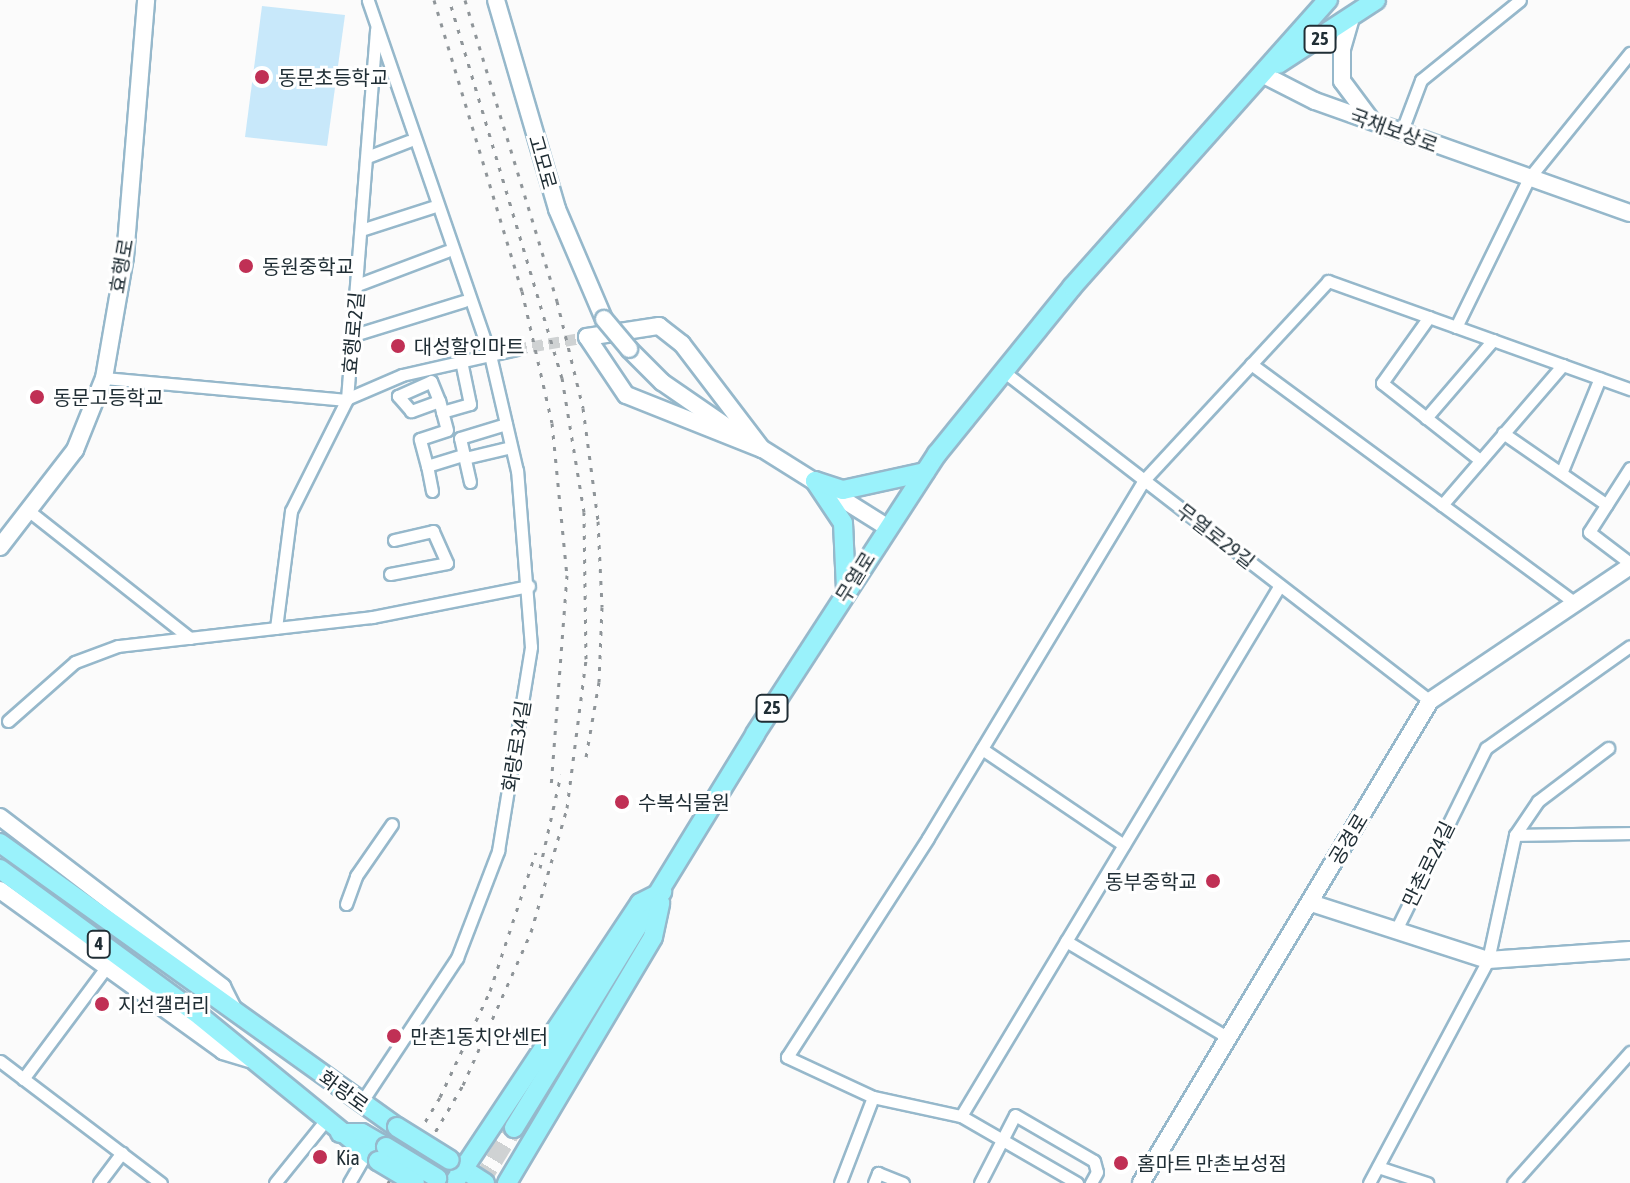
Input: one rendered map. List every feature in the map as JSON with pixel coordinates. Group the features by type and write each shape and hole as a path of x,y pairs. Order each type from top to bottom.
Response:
{"main road":[{"name":"효행로","path":"0,547 75,450 104,378 125,257 146,0"},
{"name":"고모로","path":"496,0 557,209 587,290 604,319 662,382 762,449"},
{"name":"무열로","path":"514,1128 846,590 925,472 1003,371 1328,0"},
{"name":"무열로","path":"1262,74 1350,21 1376,0"},
{"path":"1350,21 1342,49 1342,81 1372,122"},
{"name":"국채보상로","path":"1262,74 1401,133 1630,213"},
{"path":"762,449 671,332 645,327 584,338 626,395 762,449 887,527"},
{"path":"815,481 843,490 925,472"},
{"path":"815,481 843,523 846,590"},
{"name":"공경로","path":"1141,1183 1430,701 1630,564"},
{"path":"0,817 222,987 235,1012"},
{"name":"화랑로","path":"0,843 397,1127 450,1175 485,1183"},
{"name":"화랑로","path":"0,869 200,1016 333,1127"},
{"path":"0,890 105,969 223,1051 257,1062"},
{"path":"377,1154 450,1175 640,903 662,892"},
{"path":"507,1183 653,937 662,892"},
{"name":"만촌로24길","path":"1311,903 1488,960 1630,950"},
{"path":"333,1127 362,1133 377,1154 415,1183"}],"street":[{"name":"화랑로34길","path":"361,1103 457,958 498,851 531,647 529,586 511,447 490,355 368,0"},
{"path":"1401,133 1421,80 1520,0"},
{"name":"효행로2길","path":"282,629 291,511 347,399 377,25"},
{"path":"1456,327 1529,178 1630,53"},
{"path":"367,157 409,141"},
{"path":"361,230 432,207"},
{"path":"357,285 447,251"},
{"path":"1077,1183 961,1116 873,1097 787,1057 982,749 1144,480 1328,281 1630,389"},
{"path":"354,335 464,301"},
{"path":"1429,317 1382,383 1480,460"},
{"path":"1426,418 1493,340"},
{"path":"104,378 347,399 402,375 516,349"},
{"path":"432,491 420,439 447,430 440,407 470,404 461,361"},
{"path":"1251,364 1575,603"},
{"path":"1442,505 1563,365"},
{"name":"무열로29길","path":"1003,371 1430,701"},
{"path":"1562,471 1600,378"},
{"path":"470,482 460,438 506,424"},
{"path":"1503,433 1607,505 1630,468"},
{"path":"427,466 511,447"},
{"name":"공경로","path":"1607,505 1589,532 1630,564"},
{"path":"29,511 190,638"},
{"path":"390,574 447,563 433,531 394,540"},
{"path":"961,1116 1280,585"},
{"path":"8,721 83,658 118,646 282,629 529,586"},
{"name":"만촌로24길","path":"1396,930 1486,748 1630,646"},
{"path":"1369,1183 1488,960 1515,835 1538,801 1608,748"},
{"path":"982,749 1124,845"},
{"path":"346,904 356,876 392,824"},
{"path":"1515,835 1630,833"},
{"path":"1066,941 1229,1038"},
{"path":"23,1079 105,969"},
{"path":"1513,1183 1630,1052"},
{"path":"0,1061 161,1183"},
{"path":"840,1183 873,1097"},
{"path":"980,1183 1000,1138 1015,1115 1094,1161 1097,1172 1091,1183"},
{"path":"275,1183 333,1127"},
{"path":"99,1183 122,1153"},
{"path":"349,1183 377,1154"},
{"path":"1378,1167 1427,1183"},
{"path":"874,1183 878,1173 903,1183"}],"shaded area":[{"path":"262,6 345,15 327,146 245,137"}],"tunnel":[{"path":"516,349 581,338"},
{"path":"480,1183 514,1128"}],"railway":[{"path":"434,0 522,291 552,423 567,575 551,786"},
{"path":"405,1183 463,1085 531,932 567,808 586,659 584,512 562,378 449,0"},
{"path":"465,0 557,301 583,408 598,521 602,607 599,682 585,763"},
{"path":"540,868 561,774"},
{"path":"388,1183 440,1097 490,991 536,852"}],"place":[{"name":"동문초등학교","path":"262,77"},
{"name":"동원중학교","path":"246,266"},
{"name":"대성할인마트","path":"398,346"},
{"name":"동문고등학교","path":"37,397"},
{"name":"수복식물원","path":"622,802"},
{"name":"동부중학교","path":"1213,881"},
{"name":"지선갤러리","path":"102,1004"},
{"name":"만촌1동치안센터","path":"394,1036"},
{"name":"Kia","path":"320,1157"},
{"name":"홈마트 만촌보성점","path":"1121,1163"}]}
